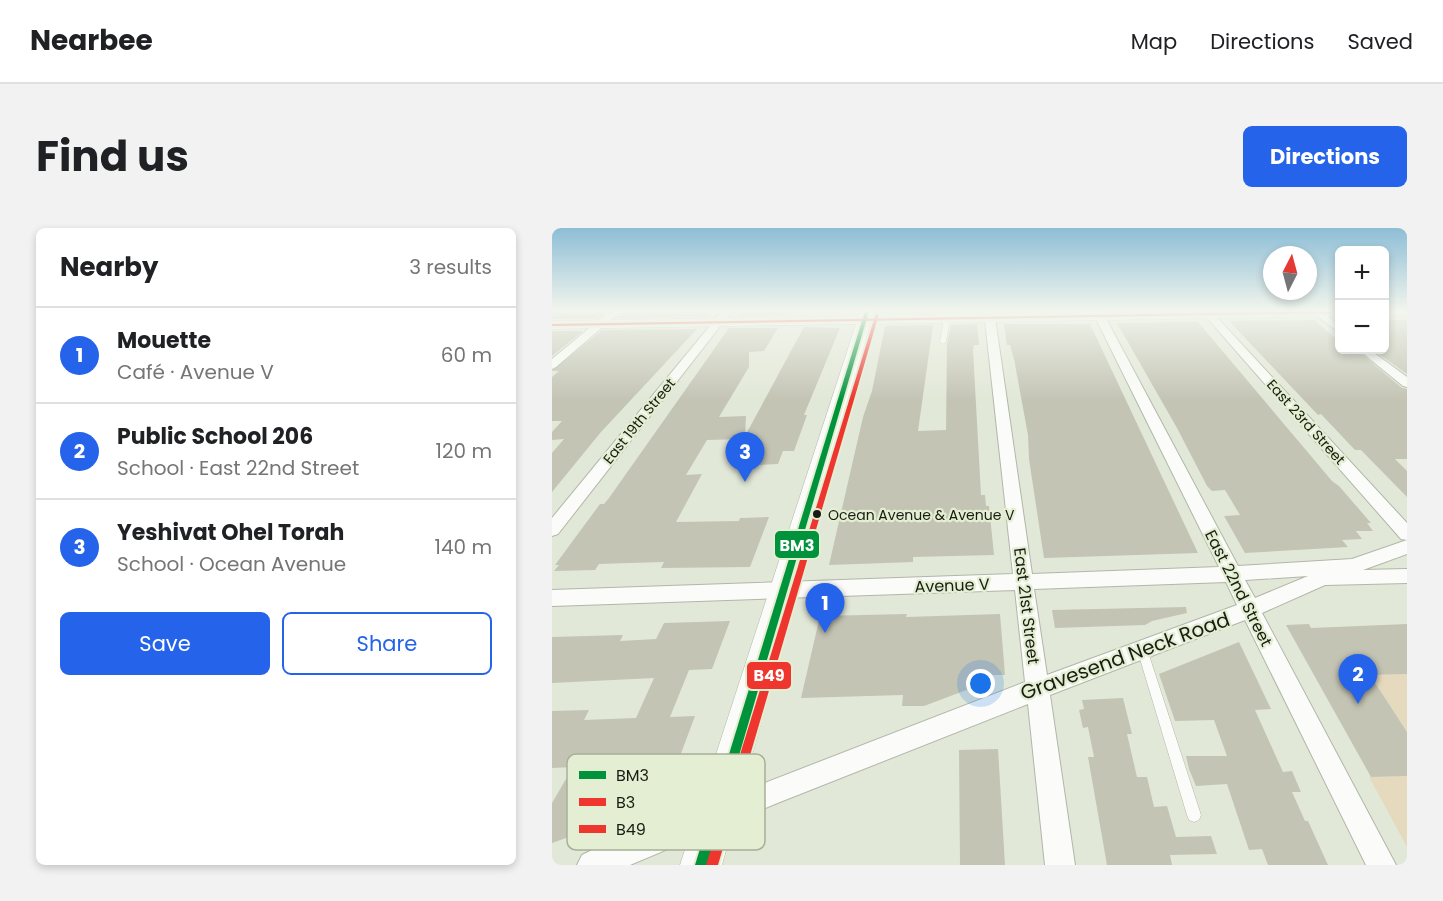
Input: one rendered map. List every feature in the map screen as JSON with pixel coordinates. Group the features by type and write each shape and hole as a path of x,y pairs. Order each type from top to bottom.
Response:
{"main road":[{"path":"735,754 858,341"},
{"path":"701,865 706,850"}],"street":[{"path":"552,365 580,341"},
{"name":"East 19th Street","path":"552,530 702,341"},
{"name":"East 21st Street","path":"992,341 1060,865"},
{"name":"East 22nd Street","path":"1113,341 1381,865"},
{"name":"East 23rd Street","path":"1233,341 1407,534"},
{"path":"1369,354 1407,383"},
{"name":"Avenue V","path":"552,598 1024,583 1352,566 1407,547"},
{"name":"Gravesend Neck Road","path":"765,796 1037,688 1250,609 1323,578 1407,576"},
{"name":"Gravesend Neck Road","path":"592,865 630,850"}],"lane":[{"path":"1142,649 1194,815"}],"shaded area":[{"path":"1407,674 1407,732 1370,675"},
{"path":"1407,776 1407,847 1369,777"}],"building":[{"path":"552,341 571,341 552,356"},
{"path":"589,341 686,341 601,432 552,492 552,453 564,439 552,440 552,432 562,421 552,421 552,377 559,371 552,371"},
{"path":"720,341 770,341 764,351 749,352 749,367 719,417 746,416 745,436 797,341 835,341 804,415 807,415 794,451 783,451 778,464 737,466 744,452 737,452 744,439 707,440 686,475 702,474 676,522 739,521 740,518 769,517 750,567 661,568 664,562 599,564 595,570 554,571 559,565 555,565 600,504 604,504 609,498"},
{"path":"882,341 931,341 918,431 946,430 948,341 979,341 979,345 974,345 973,350 981,495 985,495 986,506 989,506 994,555 913,557 913,562 829,565"},
{"path":"1006,341 1098,341 1198,553 1044,558 1029,459 1028,435 1014,359 1010,345 1007,345"},
{"path":"1127,341 1214,341 1332,481 1371,523 1367,523 1373,531 1356,531 1362,539 1342,540 1348,547 1245,553 1224,516 1240,515 1225,490 1212,491 1207,486"},
{"path":"1248,341 1335,341 1335,354 1362,354 1402,388 1407,389 1407,459 1395,459 1407,471 1407,497 1361,450 1355,450 1321,414 1318,415"},
{"path":"1389,341 1407,341 1407,374 1379,354 1389,354"},
{"path":"1186,607 1187,613 1152,621 1145,625 1055,628 1052,610"},
{"path":"907,614 906,617 1000,614 1005,675 985,675 985,683 924,706 902,706 903,695 801,698 820,616"},
{"path":"730,621 712,669 689,670 670,717 695,716 681,754 567,754 567,767 552,768 552,711 589,710 584,720 636,718 654,678 552,683 552,637 623,635 620,641 656,639 664,623"},
{"path":"1309,624 1311,628 1407,624 1407,674 1370,675 1407,732 1407,776 1371,777 1286,625"},
{"path":"1239,642 1271,709 1255,710 1283,772 1292,771 1301,792 1292,792 1328,865 1268,865 1262,849 1249,850 1227,784 1196,786 1189,769 1186,756 1227,756 1214,720 1175,721 1159,674"},
{"path":"1123,698 1132,734 1127,734 1137,777 1147,777 1154,807 1167,806 1176,837 1211,836 1217,854 1170,855 1172,865 1107,865 1088,757 1094,757 1088,727 1083,728 1079,710 1084,709 1082,700"},
{"path":"998,749 1005,865 960,865 959,750"},
{"path":"567,777 567,838 552,843 552,803"}],"transit line":[{"name":"BM3","path":"734,754 858,341"},
{"name":"B49","path":"745,754 869,341"},
{"name":"BM3","path":"701,865 705,850"},
{"name":"B49","path":"712,865 716,850"}],"place":[{"name":"Yeshivat Ohel Torah","path":"745,482"},
{"name":"Ocean Avenue & Avenue V","path":"817,514"},
{"name":"Mouette","path":"825,633"},
{"name":"Public School 206","path":"1358,704"}]}
